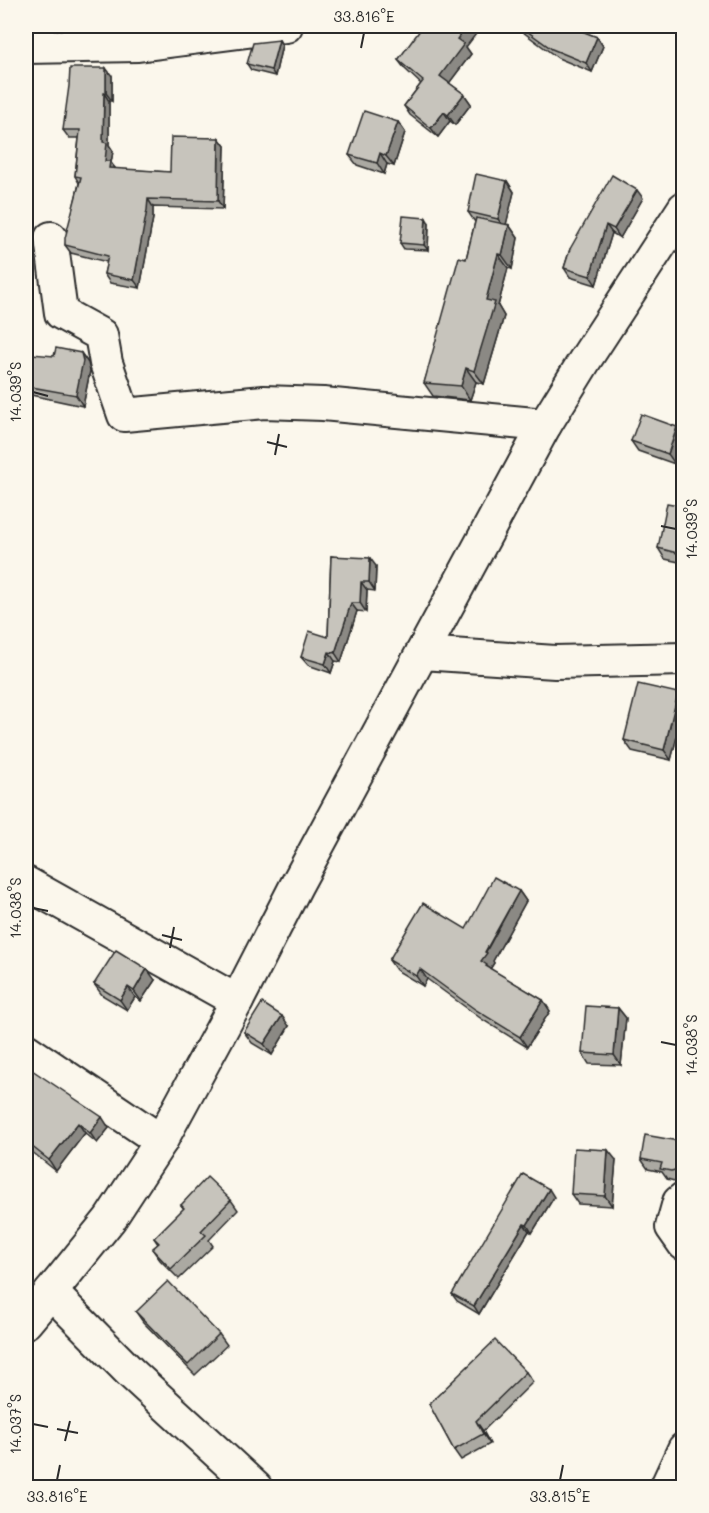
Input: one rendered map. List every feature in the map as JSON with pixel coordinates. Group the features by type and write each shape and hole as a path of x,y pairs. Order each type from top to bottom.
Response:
{"street":[{"path":"26,47 138,45 286,26"},
{"path":"26,1322 110,1219 161,1141 545,425 684,208"},
{"path":"51,238 61,313 101,335 106,363 124,415 264,402 323,404 545,425"},
{"path":"422,653 555,662 684,659"},
{"path":"26,883 237,1001"},
{"path":"26,1050 161,1141"},
{"path":"684,1198 679,1202 672,1227 684,1244"},
{"path":"51,1292 130,1372 256,1488"},
{"path":"666,1488 684,1449"}],"building":[{"path":"423,26 467,26 457,39 464,44 440,76 464,94 448,115 444,112 431,128 404,106 423,81 398,60"},
{"path":"520,26 569,26 597,37 586,63 552,49"},
{"path":"279,40 271,70 247,64 253,43"},
{"path":"70,68 106,68 103,142 107,143 105,161 110,161 109,168 170,172 171,137 219,138 218,201 148,199 134,280 104,274 108,256 65,245 81,177 75,176 80,130 63,130"},
{"path":"364,111 398,122 386,156 380,153 377,163 349,155"},
{"path":"476,174 507,181 498,219 468,212"},
{"path":"612,175 637,190 614,229 606,225 590,276 564,268 570,249"},
{"path":"403,216 426,218 424,245 400,243"},
{"path":"476,218 509,225 502,255 498,254 486,300 495,302 474,371 466,368 461,386 424,383 459,257 466,259"},
{"path":"56,348 81,353 83,361 76,395 26,386 32,354 54,356"},
{"path":"641,414 677,427 668,454 631,441"},
{"path":"667,503 684,506 684,544 681,554 658,548"},
{"path":"331,556 370,558 369,582 361,582 360,603 351,603 335,653 329,652 325,664 301,657 309,631 328,637"},
{"path":"638,684 678,693 664,750 624,740"},
{"path":"494,877 519,891 481,961 543,1000 520,1037 476,1010 420,969 416,976 389,960 423,903 466,929"},
{"path":"116,950 147,969 134,991 128,987 120,1000 94,984"},
{"path":"262,1003 282,1016 264,1044 244,1032"},
{"path":"586,1006 618,1008 614,1055 582,1053"},
{"path":"26,1066 102,1117 90,1133 78,1123 49,1160 26,1142"},
{"path":"645,1135 684,1142 684,1171 660,1169 662,1163 641,1159"},
{"path":"574,1148 608,1150 605,1196 571,1194"},
{"path":"523,1174 549,1189 527,1225 524,1224 474,1306 452,1294"},
{"path":"207,1177 231,1200 201,1231 206,1235 171,1269 152,1249 159,1243 154,1238 184,1208 181,1205"},
{"path":"168,1281 219,1334 188,1365 136,1312"},
{"path":"495,1340 526,1372 476,1421 483,1434 454,1450 429,1404"}]}
